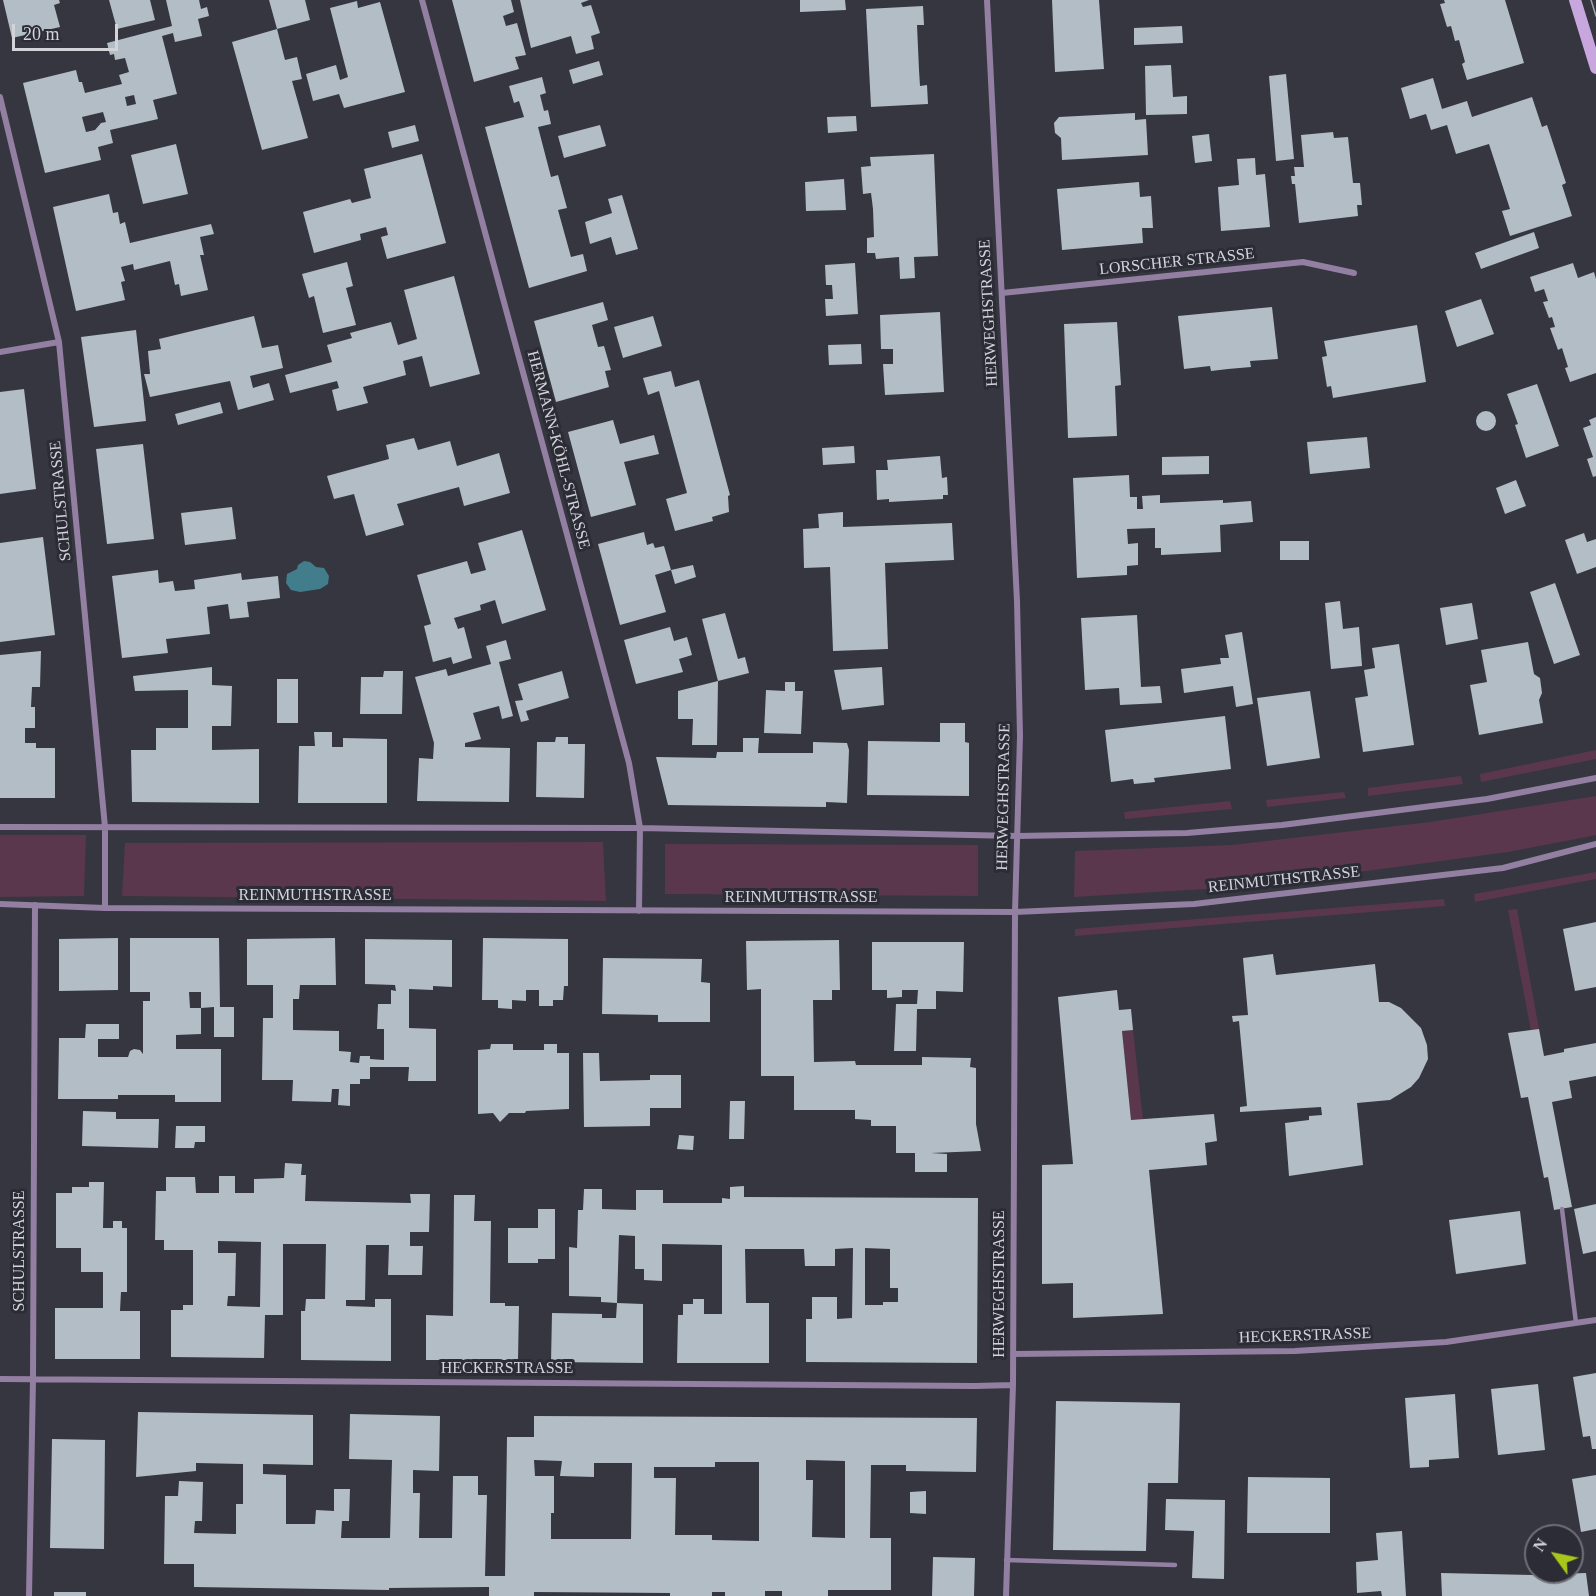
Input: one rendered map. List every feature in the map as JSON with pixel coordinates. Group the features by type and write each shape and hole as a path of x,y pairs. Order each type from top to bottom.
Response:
{"main road":[{"path":"1575,0 1596,68"}],"street":[{"name":"HERMANN-KÖHL-STRASSE","path":"422,0 629,763 640,828 639,911"},
{"name":"HERWEGHSTRASSE","path":"987,0 1017,601 1020,736 1015,912 1013,1384 1006,1596"},
{"name":"SCHULSTRASSE","path":"0,97 59,342 105,827 105,908"},
{"name":"LORSCHER STRASSE","path":"1002,294 1303,262 1354,273"},
{"path":"0,352 59,342"},
{"path":"0,827 640,828 1017,836 1187,833 1282,825 1487,799 1596,778"},
{"name":"REINMUTHSTRASSE","path":"0,904 105,908 1015,912 1194,904 1335,888 1503,868 1596,844"},
{"name":"SCHULSTRASSE","path":"29,1596 33,1379 36,905"},
{"name":"HECKERSTRASSE","path":"1013,1354 1168,1354 1330,1349 1446,1342 1596,1320"},
{"name":"HECKERSTRASSE","path":"0,1379 975,1386 1013,1384"}],"lane":[{"path":"1562,1209 1576,1323"},
{"path":"1006,1560 1175,1565"}],"shaded area":[{"path":"1596,750 1596,759 1481,782 1480,774"},
{"path":"1461,776 1463,784 1368,796 1368,788"},
{"path":"1344,792 1346,798 1267,807 1266,800"},
{"path":"1596,796 1596,835 1592,836 1508,852 1255,886 1074,897 1075,851 1232,845 1430,822"},
{"path":"1230,801 1232,809 1125,819 1124,812"},
{"path":"0,835 86,835 84,896 0,897"},
{"path":"603,842 606,901 122,896 125,843"},
{"path":"665,844 978,845 978,896 665,894"},
{"path":"1596,872 1596,879 1475,902 1474,894"},
{"path":"1444,899 1445,906 1075,936 1075,929"},
{"path":"1517,909 1539,1029 1531,1031 1508,910"},
{"path":"1133,1030 1143,1120 1131,1120 1122,1031"}],"water":[{"path":"304,561 324,568 329,576 328,584 320,589 300,592 291,590 286,583 287,574 297,569 298,565"}],"building":[{"path":"3,0 59,0 60,3 54,5 60,27 12,38"},
{"path":"109,0 150,0 155,20 117,29"},
{"path":"166,0 199,0 201,9 207,7 209,16 198,19 202,36 175,42 173,33 162,36 177,94 153,100 158,119 110,130 113,143 98,147 101,160 45,173 23,83 76,70 85,93 122,84 119,75 129,72 125,58 115,60 114,54 110,55 107,43 172,26","holes":["134,95 136,104 127,106 125,97","103,112 106,122 101,123 95,130 86,132 82,117"]},
{"path":"269,0 305,0 310,20 277,29"},
{"path":"452,0 511,0 514,12 503,16 506,26 517,23 526,55 515,57 519,69 474,82"},
{"path":"520,0 589,0 581,3 583,7 591,5 600,33 591,36 594,49 576,54 571,36 531,48"},
{"path":"800,0 845,0 846,10 800,12"},
{"path":"1052,0 1099,0 1104,69 1055,72"},
{"path":"1444,0 1505,0 1524,63 1467,80 1459,40 1455,41 1451,26 1447,27 1440,4 1445,3"},
{"path":"357,1 358,8 380,2 405,92 344,108 339,94 313,101 306,74 336,65 340,80 348,77 330,8"},
{"path":"923,6 924,25 917,25 919,70 920,86 927,85 928,104 871,107 866,9"},
{"path":"1182,26 1183,43 1134,45 1134,28"},
{"path":"277,29 285,60 297,57 302,79 292,81 308,138 262,150 232,42"},
{"path":"599,61 603,75 573,84 569,70"},
{"path":"1171,65 1173,97 1187,96 1187,114 1146,115 1145,66"},
{"path":"1286,74 1294,159 1276,161 1269,76"},
{"path":"542,77 546,93 540,95 544,111 548,110 551,124 538,127 551,177 558,175 567,208 558,210 571,257 583,254 587,271 529,288 485,127 524,117 519,101 514,103 509,86"},
{"path":"1433,78 1442,109 1467,101 1472,117 1532,97 1542,127 1547,125 1566,183 1562,185 1572,216 1510,236 1502,211 1510,209 1489,144 1456,154 1447,125 1431,130 1426,114 1410,119 1401,88"},
{"path":"1135,113 1135,120 1146,119 1148,155 1062,160 1061,138 1055,133 1054,123 1059,117"},
{"path":"856,116 857,131 828,133 827,117"},
{"path":"415,125 419,141 392,148 388,132"},
{"path":"600,125 606,146 564,158 558,136"},
{"path":"1333,132 1334,138 1348,137 1353,183 1360,183 1362,205 1357,205 1358,216 1299,223 1295,184 1292,184 1291,176 1295,176 1294,167 1304,167 1301,135"},
{"path":"1209,134 1212,161 1195,163 1192,136"},
{"path":"176,144 188,194 143,204 131,155"},
{"path":"422,154 446,243 387,259 381,237 388,235 386,227 360,234 361,240 314,253 303,212 350,199 352,203 371,198 364,169"},
{"path":"934,154 938,256 914,257 915,278 900,279 899,257 876,259 875,253 867,253 867,238 874,237 873,209 871,193 863,194 861,167 871,166 870,157"},
{"path":"1255,158 1256,175 1265,174 1270,227 1221,231 1218,187 1239,185 1237,159"},
{"path":"844,179 846,210 806,211 805,182"},
{"path":"1139,182 1140,197 1151,196 1153,228 1142,228 1143,243 1062,250 1057,189"},
{"path":"109,194 113,213 118,212 120,224 125,222 130,243 211,224 214,234 200,237 204,255 200,255 208,290 181,296 179,284 175,285 170,261 134,270 133,264 121,267 125,281 121,282 125,300 76,311 53,207"},
{"path":"622,195 638,249 616,255 611,237 590,244 585,222 612,213 608,199"},
{"path":"1534,232 1539,248 1481,269 1475,253"},
{"path":"347,262 353,286 346,288 356,325 323,333 314,296 309,298 302,274"},
{"path":"855,263 858,314 826,316 825,299 833,299 832,285 826,285 825,265"},
{"path":"1573,263 1578,278 1594,272 1596,279 1596,373 1570,382 1562,348 1558,350 1550,328 1555,327 1543,302 1548,301 1544,289 1535,292 1530,277"},
{"path":"454,276 480,374 430,387 422,356 403,361 406,375 363,387 368,403 337,411 332,390 339,388 337,381 290,393 285,375 332,362 327,345 352,338 350,333 391,322 398,345 417,339 404,290"},
{"path":"1481,299 1494,334 1457,347 1445,311"},
{"path":"603,302 608,320 592,325 598,347 604,346 611,370 605,371 609,387 556,402 534,321"},
{"path":"1272,307 1278,359 1250,361 1251,367 1211,371 1210,366 1184,369 1178,316"},
{"path":"940,312 944,392 885,395 883,364 893,364 893,349 881,349 880,315"},
{"path":"254,316 262,348 278,345 283,368 250,376 253,388 269,383 274,400 238,410 230,381 150,397 144,374 150,374 148,351 161,349 159,339"},
{"path":"653,316 662,346 623,358 614,327"},
{"path":"1117,322 1121,385 1115,386 1117,436 1068,438 1064,324"},
{"path":"1417,325 1426,382 1333,398 1331,386 1327,387 1322,357 1327,356 1324,341"},
{"path":"136,330 146,421 94,427 81,337"},
{"path":"861,344 862,364 829,365 828,345"},
{"path":"671,371 675,387 699,380 730,495 728,496 729,512 712,517 713,521 675,531 666,499 687,493 659,391 648,395 643,378"},
{"path":"1537,384 1559,446 1526,458 1515,425 1518,424 1507,394"},
{"path":"24,389 36,489 0,494 0,392"},
{"path":"220,402 223,413 178,425 175,414"},
{"path":"1482,411 1490,411 1496,417 1496,425 1490,431 1482,431 1476,425 1476,417"},
{"path":"1596,417 1596,476 1593,477 1587,459 1593,457 1583,428 1591,425 1589,420"},
{"path":"613,420 620,444 654,435 659,454 624,462 636,505 591,517 568,432"},
{"path":"1367,437 1370,468 1310,474 1307,442"},
{"path":"414,438 418,450 450,441 457,466 499,453 510,493 464,506 459,487 397,504 404,525 366,536 354,494 334,499 327,476 389,459 386,445"},
{"path":"143,444 154,539 107,544 96,449"},
{"path":"854,446 855,463 823,465 822,448"},
{"path":"940,456 942,478 947,477 948,495 943,495 943,499 889,502 889,499 877,500 876,470 888,470 887,460"},
{"path":"1209,456 1209,474 1162,475 1162,457"},
{"path":"1129,475 1130,497 1137,497 1137,509 1143,509 1142,496 1160,495 1160,503 1251,501 1253,522 1220,525 1221,552 1161,555 1161,548 1155,548 1155,528 1127,529 1128,544 1138,543 1138,565 1127,566 1127,575 1077,578 1073,478"},
{"path":"1516,480 1526,506 1505,514 1496,488"},
{"path":"232,507 236,539 185,545 181,513"},
{"path":"843,512 843,527 952,523 954,560 885,563 888,649 833,651 830,567 804,568 803,529 819,528 818,514"},
{"path":"522,530 546,610 502,624 495,600 480,605 481,610 454,618 458,629 464,627 472,658 453,664 451,657 433,662 424,626 431,624 417,575 467,561 471,574 486,570 478,543"},
{"path":"644,532 647,545 653,543 655,548 664,546 671,570 655,575 666,612 620,625 598,544"},
{"path":"1584,533 1587,542 1596,539 1596,567 1577,574 1565,540"},
{"path":"43,537 55,635 0,642 0,543"},
{"path":"1280,541 1309,541 1309,560 1280,560"},
{"path":"693,565 696,577 675,584 671,570"},
{"path":"158,570 159,583 173,581 175,591 195,589 194,580 241,573 242,580 278,576 280,598 247,602 249,617 230,619 228,604 207,607 210,634 166,639 168,653 122,658 112,576"},
{"path":"1555,583 1580,655 1554,664 1530,592"},
{"path":"1340,601 1343,629 1359,627 1362,666 1331,669 1325,603"},
{"path":"1472,603 1478,639 1446,645 1440,608"},
{"path":"725,613 738,659 745,657 749,673 718,681 702,619"},
{"path":"1137,615 1141,687 1160,686 1162,703 1120,705 1119,688 1085,690 1081,618"},
{"path":"670,627 674,641 687,637 692,655 679,659 683,672 636,684 624,640"},
{"path":"1242,632 1253,704 1236,707 1233,686 1184,693 1181,669 1221,664 1220,658 1229,658 1225,635"},
{"path":"506,640 511,659 499,662 513,716 502,719 499,706 473,713 481,739 465,743 465,747 510,748 509,802 417,801 419,758 433,759 434,743 415,677 446,669 448,676 491,664 486,646"},
{"path":"1528,642 1534,674 1540,678 1542,693 1539,700 1543,723 1479,735 1470,685 1487,682 1481,650"},
{"path":"1399,644 1414,745 1363,752 1355,698 1368,696 1364,670 1375,668 1372,648"},
{"path":"41,651 40,687 32,687 31,707 35,707 35,728 25,728 25,743 36,743 36,748 55,748 55,798 0,798 0,655"},
{"path":"212,667 212,685 232,686 231,726 212,726 212,750 259,749 259,803 132,802 131,750 156,750 156,728 188,728 188,690 135,691 133,676"},
{"path":"882,667 884,705 842,710 834,670"},
{"path":"384,671 403,671 402,714 360,714 361,677 383,677"},
{"path":"562,671 569,698 526,711 529,720 521,722 515,701 523,700 518,684"},
{"path":"277,679 298,679 298,723 277,723"},
{"path":"718,681 717,745 692,745 693,719 678,719 678,691"},
{"path":"785,682 795,682 795,691 803,691 801,734 764,733 766,690 785,691"},
{"path":"1310,691 1320,758 1267,766 1257,698"},
{"path":"1225,716 1231,769 1154,778 1155,782 1134,784 1133,779 1111,782 1105,730"},
{"path":"940,723 965,723 965,742 969,743 969,796 867,795 868,741 940,742"},
{"path":"314,732 332,732 332,747 343,747 343,738 387,739 387,803 298,803 299,746 315,746"},
{"path":"556,737 568,737 568,744 585,744 584,798 536,797 537,742 555,742"},
{"path":"743,738 759,738 758,753 813,753 813,742 847,743 849,750 847,803 826,802 826,807 668,805 656,757 716,758 717,752 743,752"},
{"path":"1596,922 1596,987 1575,991 1563,929"},
{"path":"118,938 118,990 59,991 59,939"},
{"path":"130,938 219,938 220,1007 234,1007 234,1037 214,1037 214,1007 201,1008 201,1034 176,1035 176,1049 221,1049 221,1102 175,1102 175,1095 118,1095 118,1099 58,1099 59,1038 85,1038 86,1024 119,1024 119,1039 98,1039 98,1057 128,1057 130,1051 134,1049 140,1050 143,1054 143,1001 150,1001 150,992 130,992","holes":["189,992 201,992 201,1008 190,1008"]},
{"path":"335,938 336,985 300,985 299,999 293,999 293,1030 339,1031 339,1051 351,1052 350,1062 359,1063 360,1056 384,1060 384,1029 377,1029 378,1004 391,1004 391,990 396,991 395,985 365,984 365,939 452,940 452,987 433,986 433,990 409,989 409,1028 436,1029 436,1081 408,1081 409,1067 370,1067 370,1079 360,1079 360,1084 350,1084 350,1106 338,1105 339,1089 332,1089 331,1102 292,1101 293,1080 262,1080 263,1018 273,1018 273,985 247,985 247,939"},
{"path":"483,938 568,939 568,986 564,986 563,1000 553,1000 553,1006 539,1006 539,990 526,990 526,1001 512,1000 512,1009 498,1008 498,1000 482,1000"},
{"path":"839,940 840,990 832,990 832,1000 813,1000 814,1062 855,1061 856,1065 922,1065 922,1057 971,1058 970,1067 976,1068 976,1124 981,1151 931,1153 947,1154 947,1172 915,1172 915,1153 896,1153 896,1126 871,1126 871,1120 855,1119 855,1110 794,1110 794,1076 761,1076 761,989 747,990 746,941"},
{"path":"872,942 964,942 963,992 936,991 936,1009 917,1009 916,1051 894,1051 896,1004 917,1004 918,990 902,990 902,997 887,998 887,990 872,990"},
{"path":"1273,954 1276,975 1375,964 1379,1002 1389,1002 1401,1008 1421,1028 1427,1045 1428,1059 1419,1078 1411,1087 1390,1100 1357,1103 1363,1165 1289,1176 1285,1123 1309,1120 1309,1116 1322,1115 1321,1107 1240,1112 1240,1107 1247,1106 1239,1021 1233,1022 1232,1016 1248,1015 1243,958"},
{"path":"603,958 702,959 701,982 710,983 710,1022 658,1022 658,1015 602,1014"},
{"path":"1117,990 1119,1010 1131,1009 1133,1030 1122,1031 1131,1120 1214,1114 1217,1141 1205,1143 1207,1165 1149,1170 1163,1314 1073,1318 1073,1283 1042,1284 1042,1165 1073,1164 1058,997"},
{"path":"1539,1029 1544,1056 1564,1052 1564,1049 1596,1043 1596,1076 1569,1081 1572,1098 1552,1102 1572,1207 1554,1210 1548,1177 1544,1178 1528,1097 1521,1098 1508,1033"},
{"path":"491,1044 513,1044 513,1050 544,1050 544,1044 557,1044 557,1053 569,1053 569,1109 509,1113 500,1122 493,1113 478,1114 478,1050 490,1049"},
{"path":"583,1053 599,1053 600,1081 650,1080 650,1075 681,1075 681,1108 650,1108 650,1126 584,1127"},
{"path":"730,1101 745,1101 744,1139 729,1139"},
{"path":"83,1111 116,1112 116,1119 159,1119 158,1148 82,1146"},
{"path":"176,1126 205,1126 205,1142 195,1142 194,1148 175,1148"},
{"path":"679,1135 694,1136 693,1150 677,1149"},
{"path":"285,1163 302,1164 301,1175 306,1175 305,1201 411,1203 410,1194 430,1194 429,1232 410,1232 410,1246 423,1246 422,1275 388,1275 389,1245 366,1245 365,1300 346,1300 346,1306 375,1307 375,1299 391,1299 391,1361 301,1360 301,1311 305,1311 306,1299 325,1299 326,1244 283,1244 283,1315 265,1315 264,1358 171,1357 171,1310 183,1310 183,1305 193,1305 193,1250 164,1250 164,1240 155,1240 156,1191 166,1191 166,1177 195,1177 196,1193 219,1193 219,1176 235,1176 235,1193 254,1193 254,1179 284,1178","holes":["218,1241 261,1242 260,1307 227,1306 228,1296 235,1296 236,1253 218,1253"]},
{"path":"89,1182 104,1182 103,1228 113,1228 113,1221 122,1221 122,1228 127,1228 127,1292 121,1292 120,1311 140,1311 140,1359 55,1359 55,1308 103,1308 103,1272 81,1272 81,1248 56,1248 56,1193 72,1193 72,1187 89,1187"},
{"path":"744,1186 744,1197 978,1198 977,1363 806,1362 806,1319 812,1319 812,1297 837,1297 837,1319 852,1318 853,1248 835,1249 835,1266 805,1266 804,1249 745,1249 746,1303 769,1303 769,1363 677,1363 678,1315 683,1315 683,1304 693,1304 693,1299 704,1299 704,1314 722,1314 722,1245 662,1244 662,1281 644,1280 644,1269 635,1269 635,1236 619,1235 617,1303 601,1302 601,1297 569,1296 569,1247 577,1248 578,1210 583,1210 584,1189 602,1189 602,1209 636,1210 636,1190 663,1190 663,1203 722,1203 722,1198 730,1199 730,1187","holes":["865,1248 890,1249 890,1288 898,1288 898,1302 865,1305"]},
{"path":"454,1195 475,1195 474,1221 491,1221 490,1303 519,1306 518,1360 426,1360 426,1315 453,1316"},
{"path":"1596,1204 1596,1251 1583,1254 1574,1209"},
{"path":"538,1209 555,1209 555,1259 538,1259 538,1263 508,1263 508,1228 538,1228"},
{"path":"1520,1211 1526,1264 1456,1274 1449,1220"},
{"path":"617,1303 643,1304 643,1363 551,1362 552,1313 602,1314 602,1318 616,1318"},
{"path":"1596,1373 1596,1449 1592,1449 1590,1436 1583,1437 1573,1377"},
{"path":"1538,1384 1545,1450 1498,1455 1491,1389"},
{"path":"1455,1394 1459,1458 1429,1460 1429,1467 1410,1468 1405,1398"},
{"path":"1056,1401 1180,1403 1178,1483 1148,1483 1146,1551 1053,1550"},
{"path":"138,1412 313,1415 313,1465 263,1464 263,1474 286,1475 286,1524 315,1524 316,1510 334,1511 334,1489 350,1489 349,1521 342,1521 341,1538 390,1538 392,1460 349,1459 350,1414 440,1416 439,1471 413,1470 413,1493 420,1493 419,1538 452,1538 453,1476 478,1476 478,1495 487,1495 485,1576 505,1576 507,1437 534,1437 534,1416 977,1418 976,1472 906,1471 906,1465 871,1465 870,1538 891,1538 891,1590 828,1590 828,1596 782,1596 782,1591 765,1591 765,1596 725,1596 725,1592 712,1592 712,1596 670,1596 670,1593 534,1592 534,1596 489,1596 489,1587 389,1588 389,1590 194,1587 194,1564 164,1564 165,1496 178,1496 179,1481 203,1482 202,1521 195,1521 194,1533 236,1534 236,1504 243,1504 243,1464 196,1463 196,1471 136,1477","holes":["534,1460 562,1461 560,1476 594,1477 594,1463 632,1463 631,1539 551,1539 554,1476 535,1476","806,1460 845,1461 845,1538 812,1537 813,1480 806,1480","715,1462 759,1462 759,1541 712,1540 712,1535 675,1535 676,1478 654,1478 654,1467 715,1467"]},
{"path":"52,1439 105,1440 104,1549 50,1548"},
{"path":"1596,1475 1596,1529 1584,1531 1584,1524 1580,1524 1572,1479"},
{"path":"1248,1477 1330,1478 1330,1533 1247,1533"},
{"path":"926,1491 926,1514 910,1513 910,1492"},
{"path":"1166,1499 1225,1500 1224,1579 1192,1578 1194,1531 1165,1530"},
{"path":"1402,1531 1406,1596 1382,1596 1381,1591 1357,1593 1356,1562 1378,1560 1376,1533"},
{"path":"933,1557 975,1558 974,1596 932,1596"},
{"path":"1441,1573 1524,1575 1524,1584 1584,1584 1584,1573 1586,1573 1589,1596 1442,1596"},
{"path":"54,1592 86,1592 86,1596 54,1596"}],"tram line":[{"path":"1591,0 1596,16"}]}
